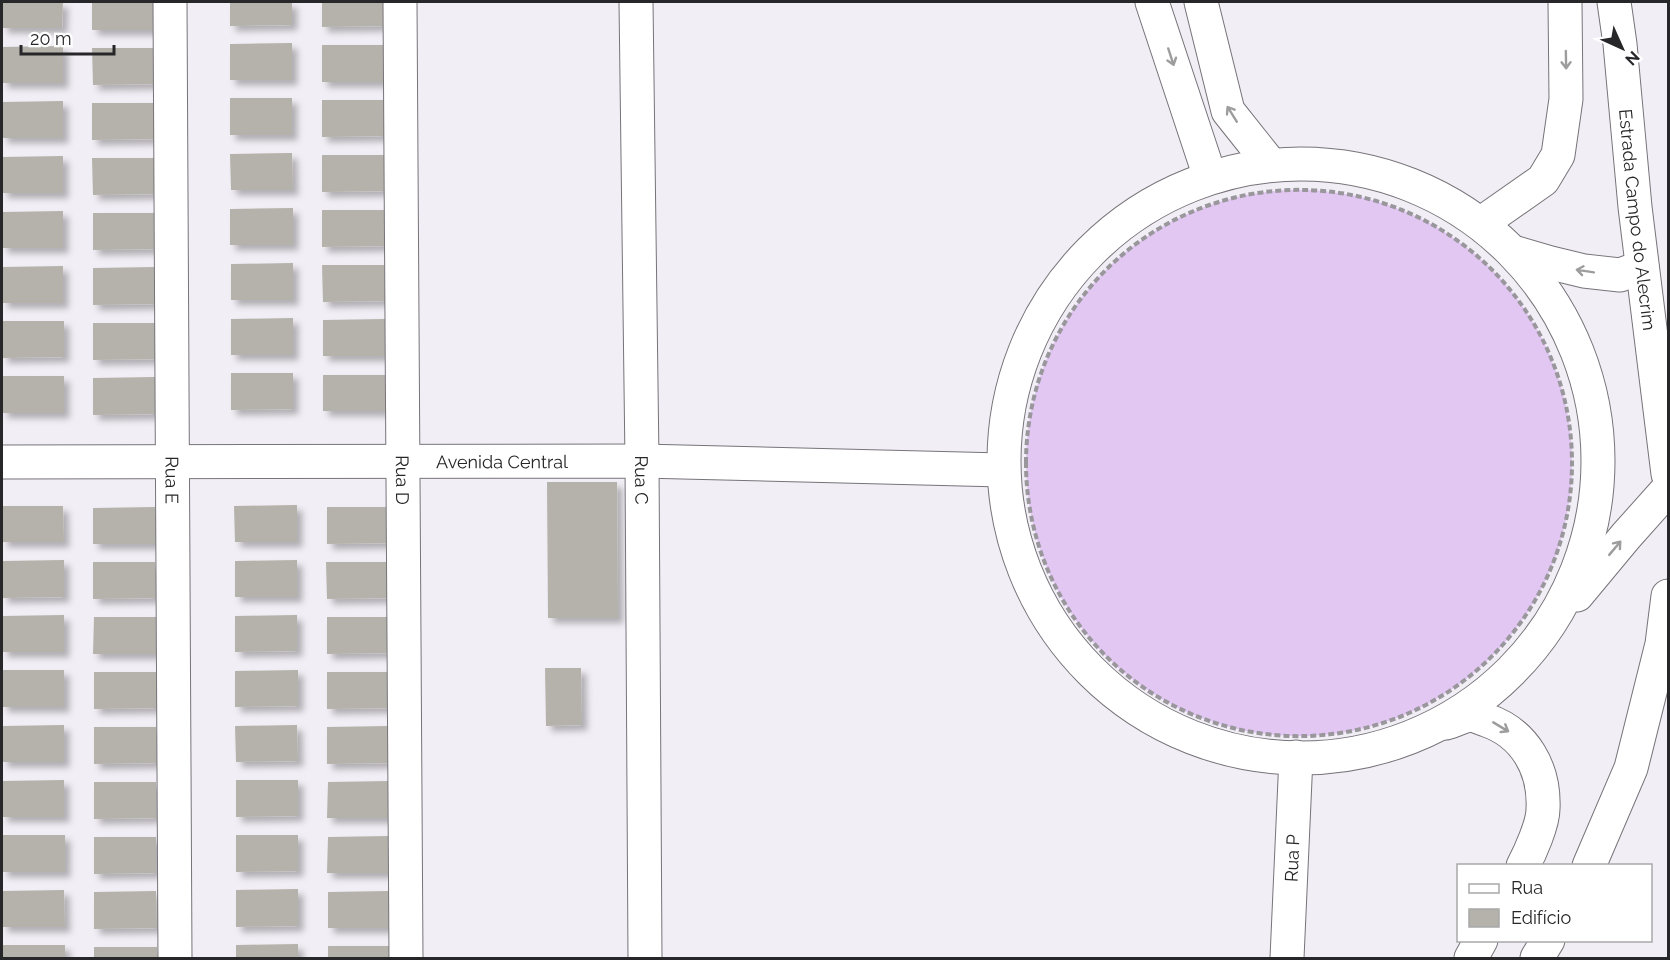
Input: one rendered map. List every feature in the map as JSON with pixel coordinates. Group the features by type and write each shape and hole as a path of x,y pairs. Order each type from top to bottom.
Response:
{"street":[{"name":"Rua E","path":"170,2 175,958"},
{"name":"Rua D","path":"400,2 406,958"},
{"name":"Rua C","path":"636,2 645,958"},
{"path":"1152,2 1210,177"},
{"path":"1201,2 1228,111 1268,160"},
{"path":"1483,222 1543,180 1558,155 1566,99 1565,2"},
{"name":"Estrada Campo do Alecrim","path":"1614,2 1635,207 1668,474"},
{"path":"1524,864 1530,854 1544,812 1543,786 1534,760 1518,739 1497,724 1471,715 1350,757 1248,756 1152,722 1073,657 1022,570 1002,470 1015,375 1057,289 1125,221 1210,177 1268,160 1399,177 1483,222 1549,291 1589,377 1601,472 1579,572 1526,659"},
{"path":"1510,251 1584,272 1620,275 1642,267"},
{"name":"Avenida Central","path":"2,462 642,461 1002,470"},
{"path":"1446,723 1526,659 1626,536 1668,489"},
{"path":"1590,864 1631,768 1662,644 1668,596"},
{"name":"Rua P","path":"1287,958 1296,757"},
{"path":"1471,958 1480,942"},
{"path":"1537,958 1547,942"}],"path":[{"path":"1278,189 1364,196 1443,228 1508,284 1553,356 1574,440 1566,526 1534,605 1478,671 1405,717 1321,737 1300,736 1235,731 1156,698 1090,643 1046,570 1025,487 1032,401 1065,321 1121,255 1194,210 1278,189"}],"shaded area":[{"path":"1299,190 1352,196 1403,211 1450,236 1492,270 1526,312 1551,359 1566,410 1572,463 1566,516 1551,567 1526,614 1492,656 1450,690 1403,715 1352,730 1299,736 1246,730 1195,715 1148,690 1106,656 1072,614 1047,567 1032,516 1026,463 1032,410 1047,359 1072,312 1106,270 1148,236 1195,211 1246,196"}],"building":[{"path":"2,2 63,2 62,28 2,28"},
{"path":"92,2 154,2 154,30 92,30"},
{"path":"230,2 292,2 292,25 230,26"},
{"path":"322,2 384,2 384,26 322,27"},
{"path":"292,43 292,80 230,80 230,44"},
{"path":"322,45 384,45 384,82 322,82"},
{"path":"63,46 63,83 2,83 2,47"},
{"path":"92,48 154,48 155,84 93,85"},
{"path":"230,98 292,98 292,135 230,135"},
{"path":"322,100 384,100 384,136 322,137"},
{"path":"63,101 63,138 2,138 2,102"},
{"path":"92,103 155,103 155,139 92,140"},
{"path":"292,153 293,190 231,190 230,154"},
{"path":"322,155 384,155 384,191 322,192"},
{"path":"63,156 63,193 2,193 2,157"},
{"path":"92,158 155,158 155,194 93,195"},
{"path":"293,208 293,245 230,245 230,209"},
{"path":"322,210 385,210 385,246 322,247"},
{"path":"63,211 63,248 2,248 2,212"},
{"path":"93,213 155,213 155,249 93,250"},
{"path":"293,263 293,300 231,300 231,264"},
{"path":"322,265 384,265 385,301 323,302"},
{"path":"63,266 63,303 2,303 2,267"},
{"path":"155,267 155,304 93,305 93,268"},
{"path":"293,318 293,355 231,355 231,319"},
{"path":"385,319 385,356 323,356 323,320"},
{"path":"2,321 64,321 64,357 2,358"},
{"path":"93,323 155,323 156,359 93,360"},
{"path":"231,373 293,373 293,409 231,410"},
{"path":"323,375 385,375 385,411 323,411"},
{"path":"2,376 64,376 64,413 2,413"},
{"path":"155,377 155,414 93,415 93,378"},
{"path":"547,482 617,482 618,618 548,618"},
{"path":"297,505 297,542 235,542 234,506"},
{"path":"2,506 63,506 64,542 2,542"},
{"path":"155,507 155,544 93,544 93,508"},
{"path":"327,507 389,507 389,543 327,544"},
{"path":"64,560 64,597 2,598 2,561"},
{"path":"297,560 297,597 235,597 235,561"},
{"path":"93,562 155,562 155,598 93,599"},
{"path":"326,562 389,562 389,598 327,599"},
{"path":"64,615 64,652 2,652 2,616"},
{"path":"297,615 297,651 235,652 235,616"},
{"path":"94,617 156,617 156,654 93,654"},
{"path":"327,617 389,617 389,653 327,654"},
{"path":"545,668 581,668 582,725 546,726"},
{"path":"2,670 64,670 64,707 2,707"},
{"path":"298,670 298,706 235,707 235,671"},
{"path":"94,672 156,672 156,708 94,709"},
{"path":"327,672 389,672 389,708 327,709"},
{"path":"64,725 64,762 2,762 2,726"},
{"path":"297,725 298,761 236,762 235,726"},
{"path":"389,726 390,763 327,764 327,727"},
{"path":"94,727 156,727 156,763 94,764"},
{"path":"64,780 64,817 2,817 2,781"},
{"path":"236,780 298,780 298,816 236,817"},
{"path":"390,781 390,818 327,818 328,782"},
{"path":"94,782 156,782 156,818 94,819"},
{"path":"2,835 65,835 65,872 2,872"},
{"path":"236,835 298,835 298,871 236,872"},
{"path":"390,836 390,873 327,873 328,837"},
{"path":"94,837 156,837 156,873 94,874"},
{"path":"298,889 298,926 236,927 236,890"},
{"path":"64,890 65,927 2,927 2,891"},
{"path":"156,891 157,928 94,929 94,892"},
{"path":"390,891 390,928 328,928 328,892"},
{"path":"298,944 298,958 236,958 236,945"},
{"path":"3,945 65,945 65,958 3,958"},
{"path":"328,946 390,946 390,958 328,958"},
{"path":"94,947 157,947 157,958 94,958"}]}
